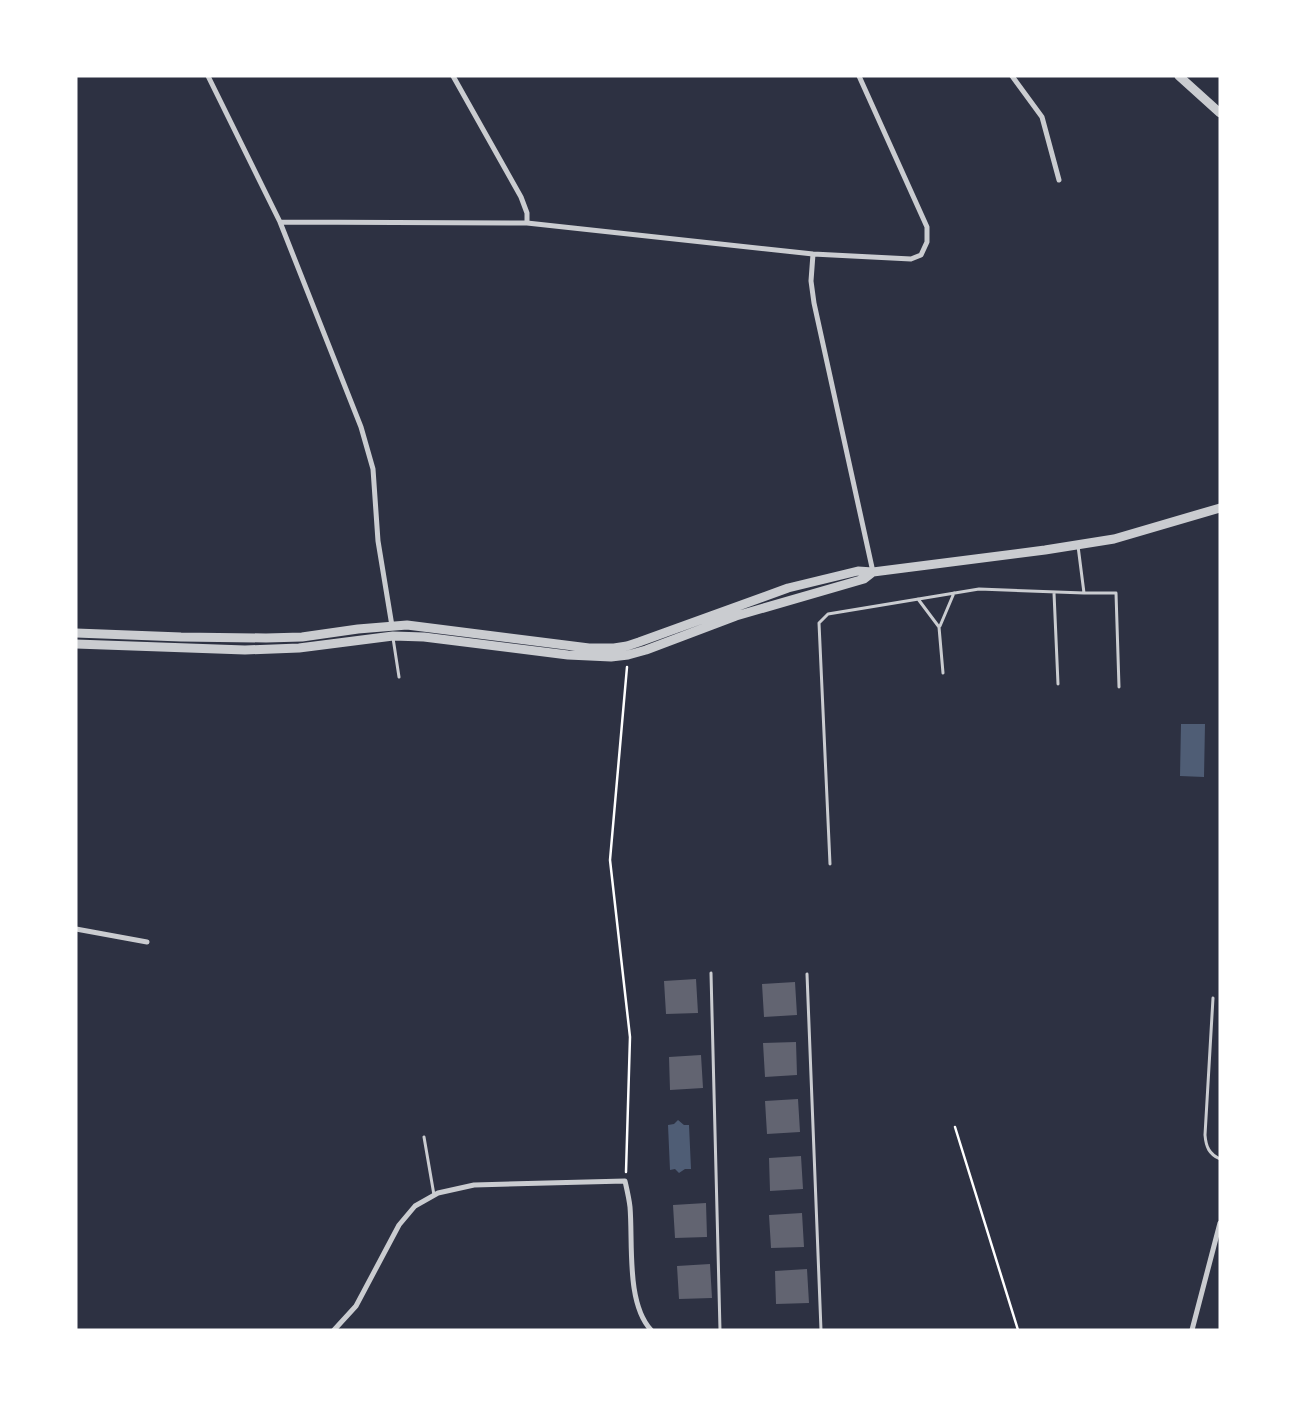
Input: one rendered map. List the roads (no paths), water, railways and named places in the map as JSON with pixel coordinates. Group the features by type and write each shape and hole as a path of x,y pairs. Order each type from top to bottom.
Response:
{"street":[{"path":"208,76 280,222 364,436 373,469 378,541 393,636"},
{"path":"453,76 521,197 528,212 527,223"},
{"path":"280,222 527,223 812,254 911,259 920,255 927,242 927,227 859,76"},
{"path":"1012,76 1042,118 1059,180"},
{"path":"1179,76 1220,113"},
{"path":"812,254 811,281 814,303 873,572"},
{"path":"76,633 181,638 266,638 302,637 392,626 424,626 589,648 620,647 639,642 788,588 858,570 873,572 1114,540 1220,508"},
{"path":"76,644 245,650 299,648 393,636 424,637 568,655 611,657 628,655 736,616 864,579 873,572"},
{"path":"76,929 147,942"},
{"path":"334,1330 356,1306 399,1225 415,1206 434,1195 474,1185 625,1181 630,1206 633,1285 640,1309 652,1330"},
{"path":"1192,1330 1220,1223"}],"lane":[{"path":"1078,545 1084,593"},
{"path":"830,864 820,623 828,614 979,589 1116,593 1119,687"},
{"path":"1054,592 1058,684"},
{"path":"943,673 939,627 954,593"},
{"path":"918,599 939,627"},
{"path":"393,636 399,677"},
{"path":"711,973 720,1330"},
{"path":"807,974 821,1330"},
{"path":"1213,998 1205,1135 1206,1146 1213,1156 1220,1159"},
{"path":"424,1137 434,1195"}],"water":[{"path":"1181,724 1205,724 1204,777 1180,776"},
{"path":"678,1120 684,1125 689,1125 691,1169 685,1169 679,1173 675,1169 670,1170 668,1125 674,1124"}]}
